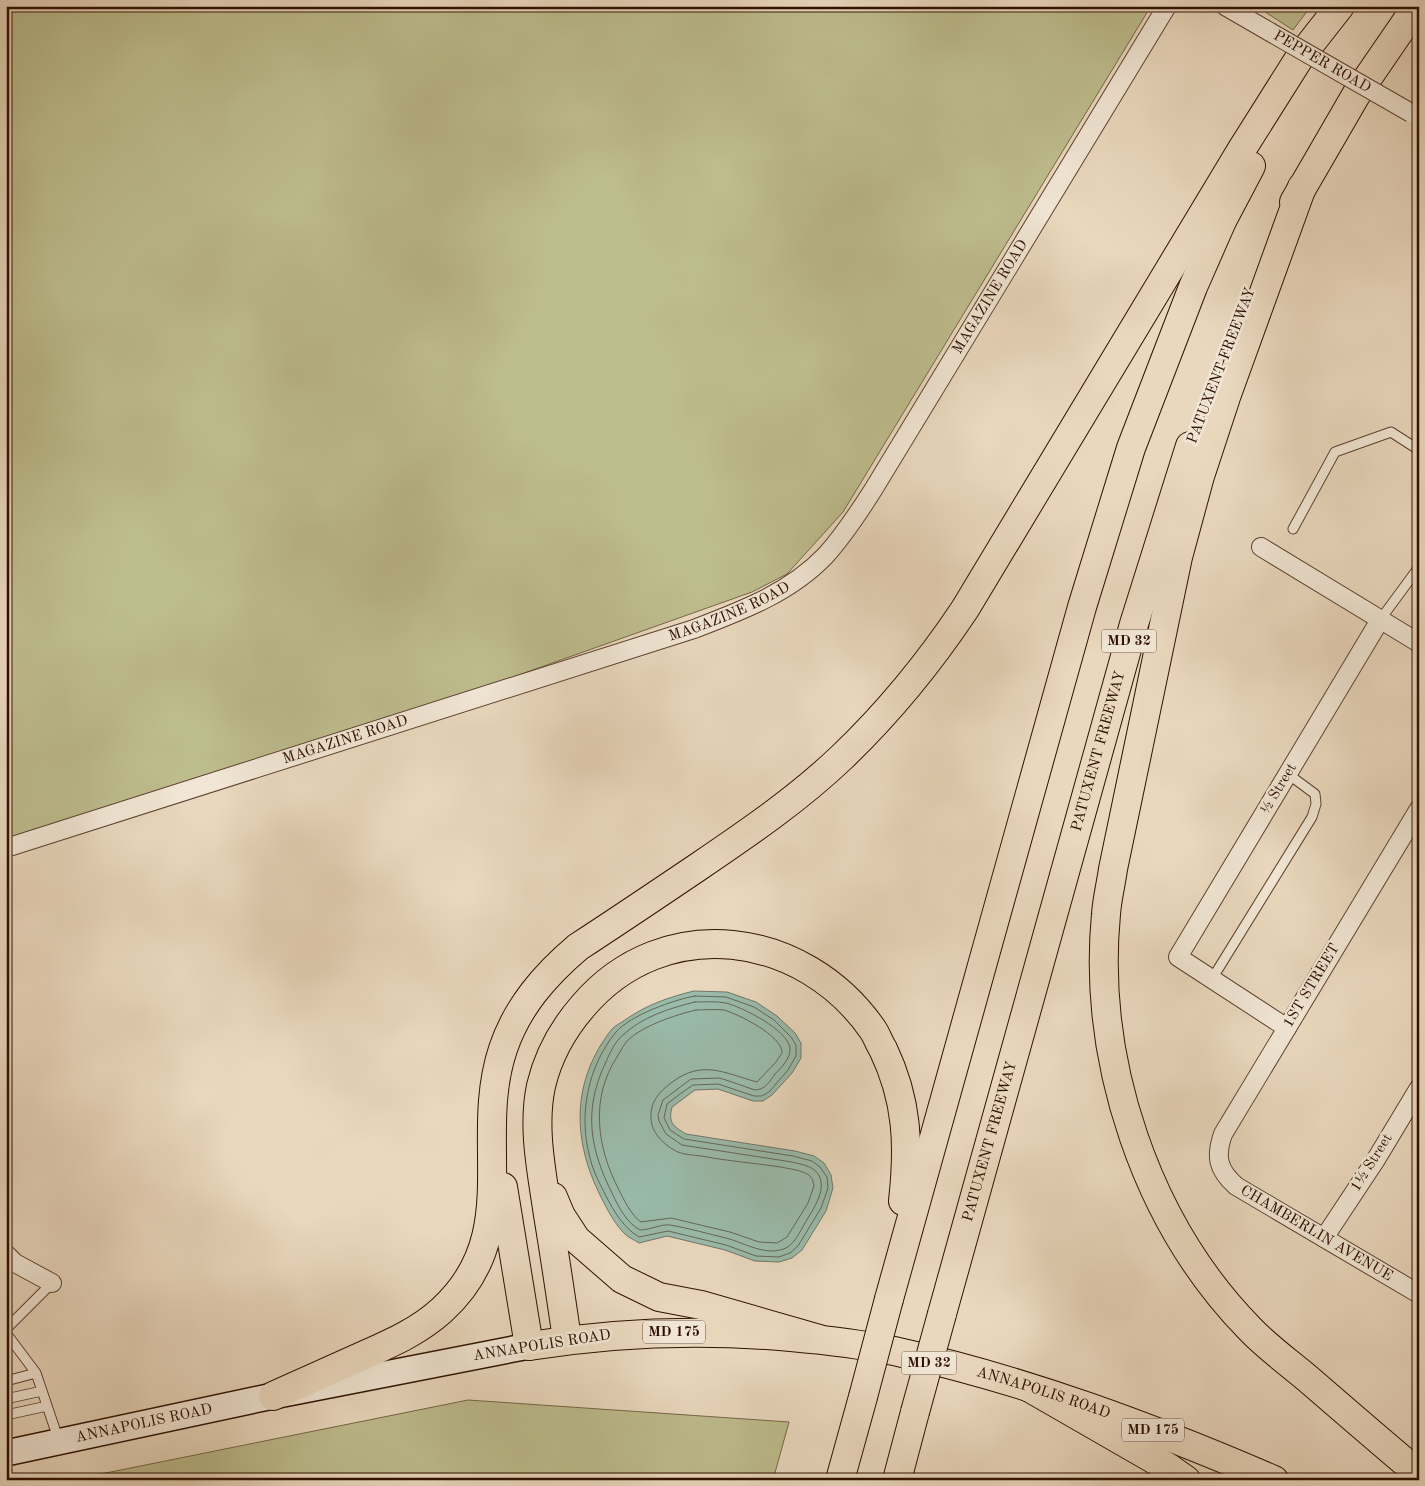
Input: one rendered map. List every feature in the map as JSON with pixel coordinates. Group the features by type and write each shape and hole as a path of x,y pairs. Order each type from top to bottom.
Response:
{"main road":[{"path":"274,1396 418,1330 442,1310 462,1289 475,1267 484,1245 491,1216 493,1192 492,1117 495,1082 503,1049 518,1014 536,988 555,966 578,947 750,832 841,758 902,694 966,609 1242,149 1300,57 1340,6"},
{"path":"840,1480 1082,607 1131,448 1193,287 1222,221 1310,64 1348,6"},
{"name":"PATUXENT FREEWAY","path":"897,1480 1134,624 1212,382 1244,306 1302,187 1356,95 1417,6"},
{"path":"1302,187 1220,414 1200,476 1178,557 1107,905 1104,960 1106,1009 1111,1051 1119,1091 1133,1135 1151,1181 1169,1218 1196,1261 1250,1329 1419,1474"},
{"path":"568,1340 541,1167 538,1117 541,1086 550,1058 560,1036 592,995 613,976 636,962 663,952 688,946 718,944 750,946 773,953 810,970 832,985 853,1005 874,1031 898,1087 904,1114 906,1172 892,1288"},
{"path":"492,1117 529,1346"},
{"path":"541,1167 561,1216 576,1239 622,1278 659,1296 701,1305 819,1340"},
{"name":"ANNAPOLIS ROAD","path":"6,1453 274,1396 529,1346 622,1334 677,1332 742,1333 819,1340 893,1351 976,1372 1110,1414 1185,1442 1274,1480"},
{"path":"1030,1388 1169,1468 1186,1480"},
{"path":"905,1480 913,1419"}],"street":[{"name":"MAGAZINE ROAD","path":"6,848 694,629 740,612 772,596 800,577 825,556 848,528 874,490 1167,6"},
{"name":"PEPPER ROAD","path":"1225,6 1415,115"},
{"path":"1261,547 1419,642"},
{"name":"½ Street","path":"1212,979 1178,957 1380,620"},
{"name":"1ST STREET","path":"1220,1167 1218,1156 1223,1134 1419,809"},
{"path":"1212,979 1287,1028"},
{"name":"1½ Street","path":"1324,1238 1375,1161 1419,1088"},
{"name":"CHAMBERLIN AVENUE","path":"1220,1167 1227,1178 1236,1186 1419,1294"},
{"path":"6,1254 16,1263 52,1283"}],"lane":[{"path":"1293,529 1335,452 1391,432 1419,450"},
{"path":"1380,620 1419,567"},
{"path":"1212,979 1312,816 1316,804 1315,794 1288,774"},
{"path":"52,1283 6,1331 36,1373 59,1441"},
{"path":"6,1381 36,1373"},
{"path":"10,1398 42,1391"},
{"path":"6,1415 47,1406"}],"shaded area":[{"path":"6,6 1151,6 843,512 787,574 752,592 513,677 34,830 6,842"},
{"path":"1256,6 1311,6 1293,30"},
{"path":"468,1400 789,1422 773,1480 71,1480"}],"water":[{"path":"694,991 727,992 756,1002 777,1016 795,1033 801,1043 801,1058 792,1073 772,1095 763,1101 753,1101 718,1089 695,1090 672,1107 671,1117 675,1126 686,1134 795,1151 814,1156 824,1163 831,1175 833,1188 826,1211 802,1250 792,1258 779,1262 755,1261 725,1250 667,1236 639,1243 626,1235 615,1222 591,1176 581,1133 580,1111 589,1069 599,1049 612,1029 641,1010 658,1002"}]}
